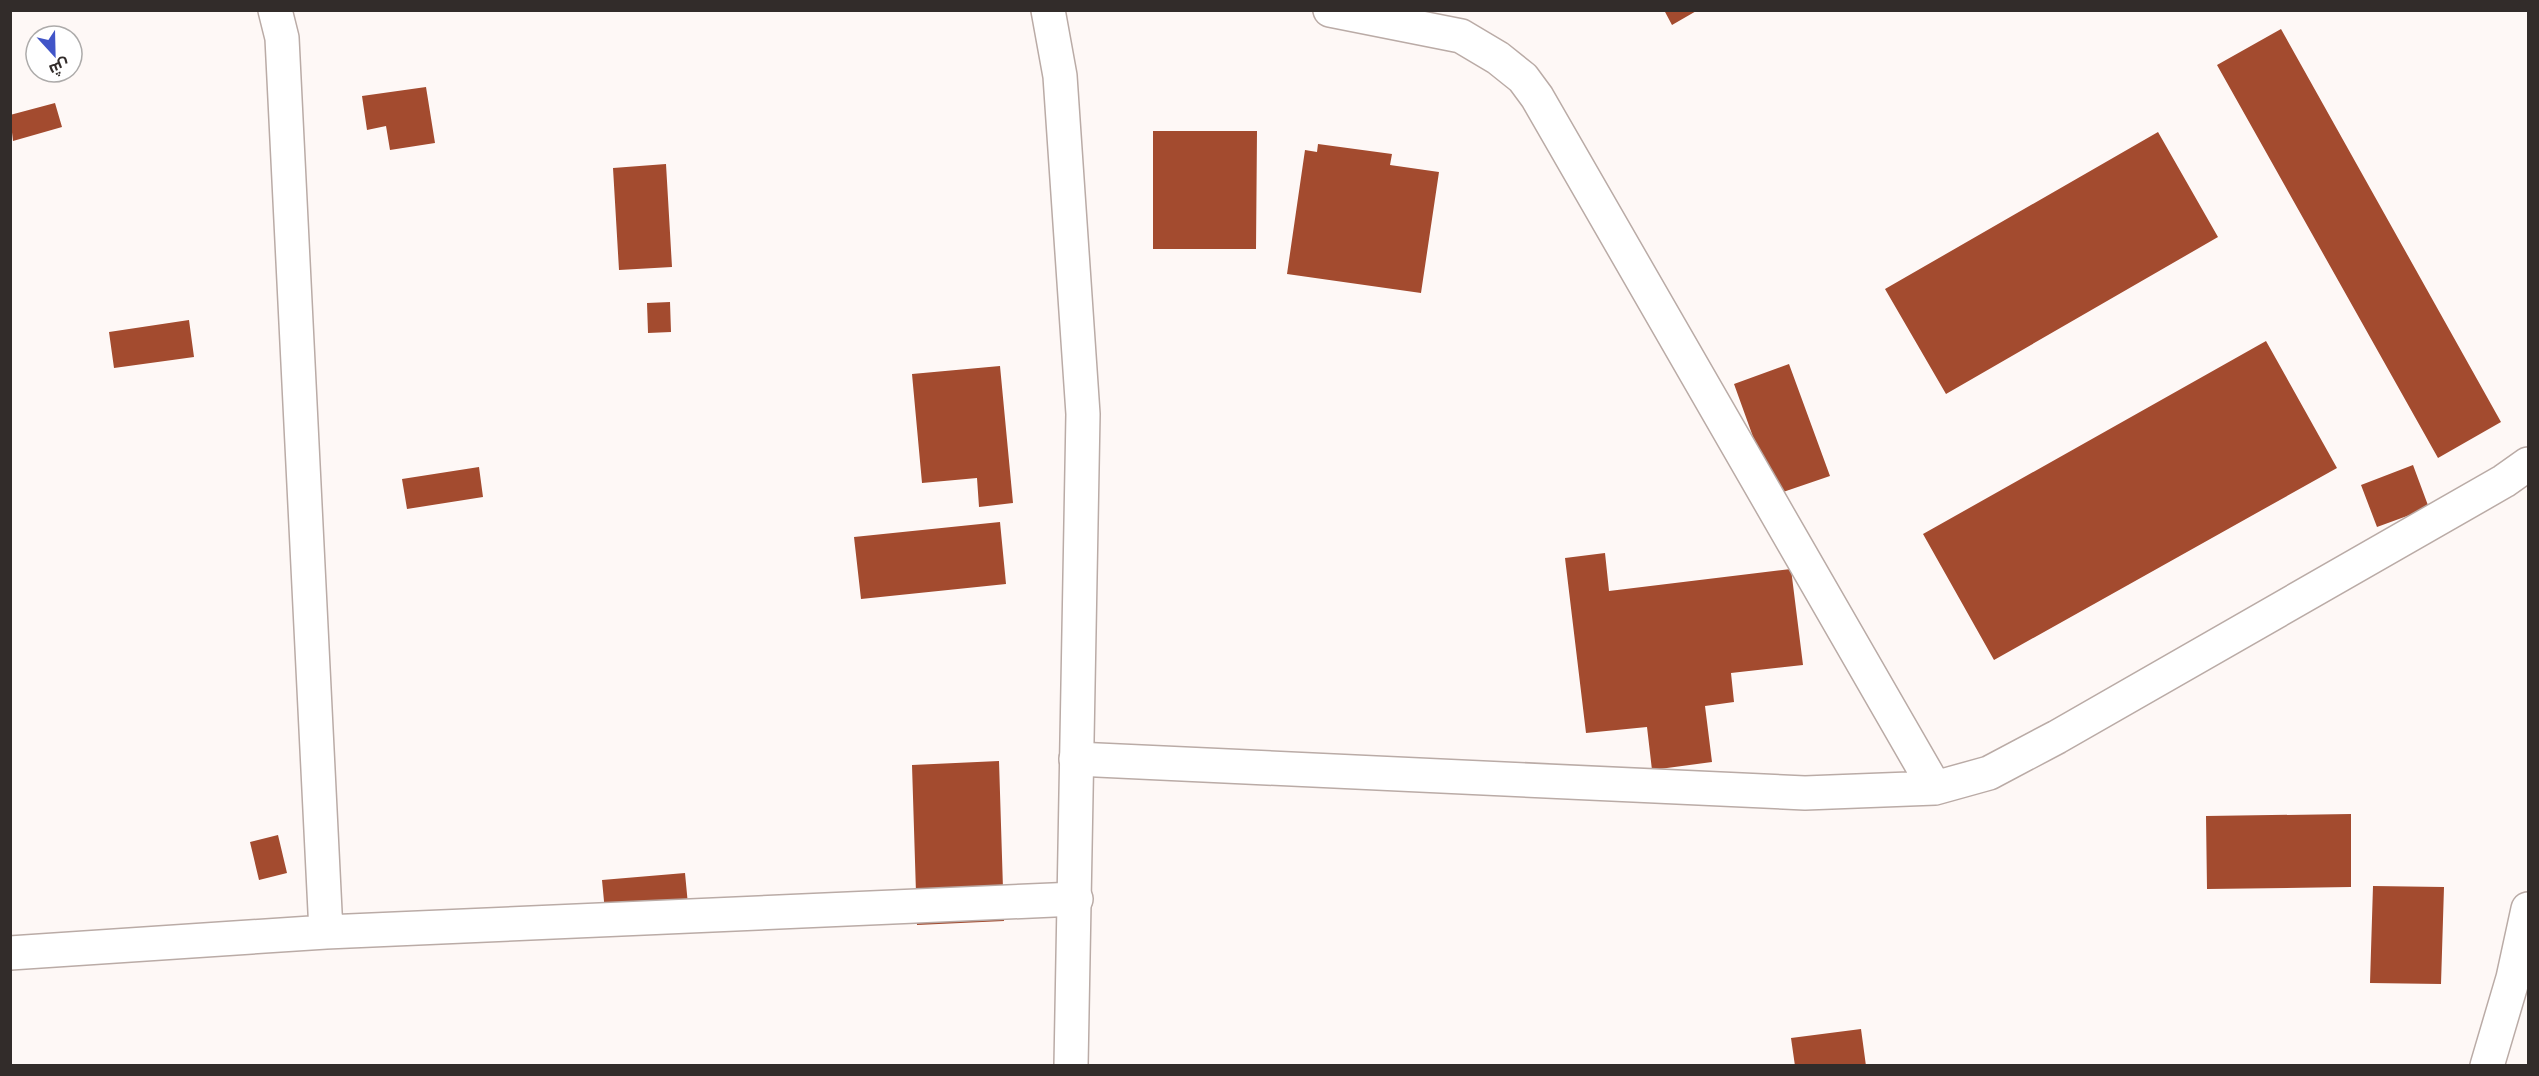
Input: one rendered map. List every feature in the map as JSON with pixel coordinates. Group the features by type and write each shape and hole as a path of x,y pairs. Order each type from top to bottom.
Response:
{"street":[{"path":"275,10 282,38 326,932"},
{"path":"1048,10 1060,76 1083,414 1076,759 1076,899 1070,1015 1071,1065"},
{"path":"1330,10 1461,36 1498,58 1523,78 1537,97 1935,788"},
{"path":"1076,759 1805,793 1935,788 1989,773 2057,736 2504,481 2529,464"},
{"path":"10,953 326,932 1076,899"},
{"path":"2487,1065 2513,978 2529,909"}],"building":[{"path":"1664,10 1698,10 1672,25"},
{"path":"2281,29 2501,422 2438,458 2217,65"},
{"path":"426,87 435,143 390,150 386,126 367,130 362,96"},
{"path":"55,103 62,127 13,141 10,115"},
{"path":"1153,131 1257,131 1256,249 1153,249"},
{"path":"2158,132 2218,237 1946,394 1885,289"},
{"path":"1318,144 1392,154 1390,165 1439,172 1421,293 1287,274 1305,150 1317,152"},
{"path":"666,164 672,267 619,270 613,168"},
{"path":"670,302 671,332 648,333 647,303"},
{"path":"189,320 194,357 114,368 109,332"},
{"path":"2266,341 2337,468 1994,660 1923,534"},
{"path":"1789,364 1830,476 1774,495 1734,384"},
{"path":"1000,366 1013,503 979,507 977,478 922,483 912,374"},
{"path":"2413,465 2429,508 2377,527 2361,485"},
{"path":"479,467 483,497 407,509 402,479"},
{"path":"1000,522 1006,584 861,599 854,537"},
{"path":"1605,553 1609,591 1791,569 1803,665 1731,673 1734,702 1705,706 1712,762 1652,770 1647,727 1586,733 1565,558"},
{"path":"999,761 1004,921 917,925 912,765"},
{"path":"2351,814 2351,887 2207,889 2206,816"},
{"path":"278,835 287,873 259,880 250,842"},
{"path":"685,873 690,926 607,933 602,880"},
{"path":"2373,886 2444,887 2441,984 2370,983"},
{"path":"1861,1029 1866,1066 1795,1066 1791,1038"}]}
